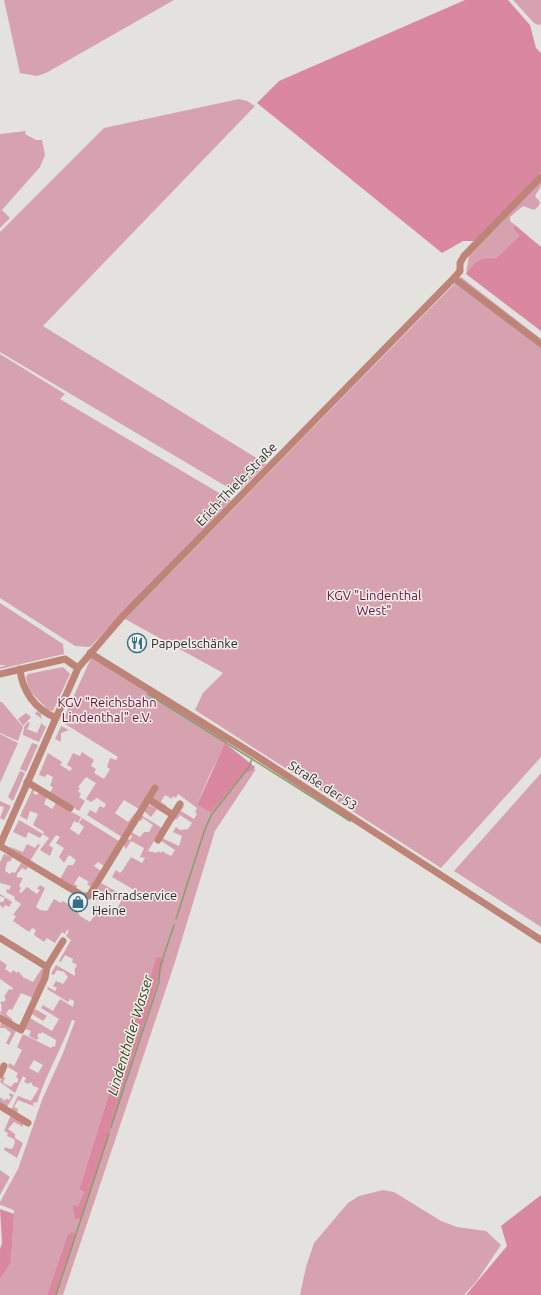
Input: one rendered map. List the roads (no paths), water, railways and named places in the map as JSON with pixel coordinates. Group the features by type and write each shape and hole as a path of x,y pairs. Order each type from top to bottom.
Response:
{"street":[{"name":"Erich-Thiele-Straße","path":"0,846 2,836 78,668 90,653 128,612 454,278 460,271 460,263 464,256 541,177"},
{"path":"454,278 541,344"},
{"name":"Straße der 53","path":"90,653 254,755 541,940"},
{"path":"0,674 65,659 78,668"},
{"path":"20,669 22,682 27,693 41,709 56,718"},
{"path":"27,782 70,808"},
{"path":"0,846 82,896 89,896 155,788"},
{"path":"148,799 173,815"},
{"path":"158,840 180,804"},
{"path":"0,938 48,967"},
{"path":"0,1018 21,1030 45,978 48,967 63,941"},
{"path":"0,1075 4,1066"},
{"path":"0,1106 28,1123"}],"waterway":[{"path":"148,694 252,759"},
{"name":"Lindenthaler Wasser","path":"176,919 205,829 212,814 249,767 252,759 350,821"},
{"name":"Lindenthaler Wasser","path":"111,1127 159,982 160,967 174,925"},
{"name":"Lindenthaler Wasser","path":"56,1295 109,1134"}],"place":[{"name":"Pappelschänke","path":"137,643"},
{"name":"Fahrradservice Heine","path":"78,902"}],"park label":[{"name":"KGV \"Lindenthal West\"","path":"374,602"},
{"name":"KGV \"Reichsbahn Lindenthal\" e.V.","path":"107,710"}]}
